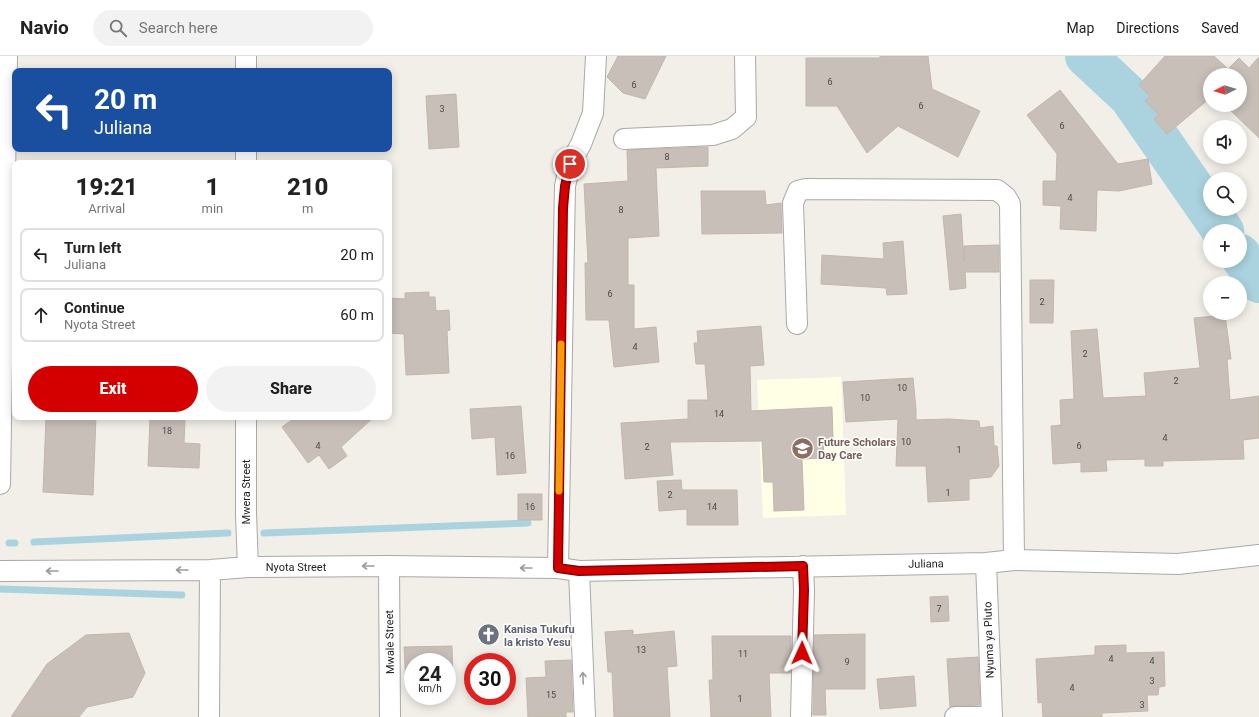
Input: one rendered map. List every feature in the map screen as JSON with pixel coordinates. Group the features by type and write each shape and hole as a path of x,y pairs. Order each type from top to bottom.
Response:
{"street":[{"path":"0,484 7,56"},
{"path":"246,56 246,68"},
{"path":"558,568 565,186 570,164 581,144 593,113 596,56"},
{"path":"624,139 713,135 732,129 746,117 745,56"},
{"path":"797,324 793,203 798,191 806,188 997,190 1006,197 1010,204 1014,560"},
{"name":"Mwera Street","path":"246,420 246,514 248,567"},
{"name":"Juliana","path":"586,570 986,563 1014,560 1178,564 1259,555"},
{"name":"Nyuma ya Pluto","path":"986,563 992,717"},
{"name":"Nyota Street","path":"0,571 210,570 248,567 389,566 558,568 586,570"},
{"name":"Mwale Street","path":"389,566 390,717"},
{"path":"801,717 804,590 803,566"},
{"path":"209,717 210,570"},
{"path":"585,717 586,570"},
{"path":"955,717 992,717"}],"shaded area":[{"name":"Future Scholars Day Care","path":"841,377 846,515 763,518 757,380"}],"building":[{"path":"618,56 666,56 645,99 623,93 607,77"},
{"path":"880,56 928,56 932,89 980,111 958,157 898,126 867,153 837,106 806,106 806,58 880,58"},
{"path":"1165,56 1214,56 1227,68 1203,68 1203,104 1167,134 1154,119 1159,115 1145,101 1150,96 1139,85"},
{"path":"1259,57 1259,138 1247,126 1247,120 1240,120 1232,112 1247,112 1247,68 1229,68 1239,58 1249,68"},
{"path":"1060,90 1118,164 1148,159 1152,184 1119,191 1097,190 1096,231 1060,229 1061,206 1043,205 1043,181 1056,181 1057,154 1027,115"},
{"path":"456,94 459,147 429,149 426,96"},
{"path":"708,147 708,166 656,168 659,236 628,238 628,285 634,285 634,329 656,327 659,362 614,367 609,320 586,320 585,263 588,263 584,184 628,181 627,150"},
{"path":"701,191 765,191 766,205 781,203 782,233 702,234"},
{"path":"961,214 964,262 964,246 999,245 999,272 965,272 966,288 950,290 943,216"},
{"path":"903,241 907,294 887,295 886,288 821,284 822,255 884,259 883,243"},
{"path":"1030,280 1054,280 1053,323 1030,323"},
{"path":"429,292 429,297 435,297 436,311 449,310 450,330 447,331 449,373 406,375 404,334 392,333 392,298 405,299 405,293"},
{"path":"1203,317 1203,320 1226,320 1231,359 1227,359 1230,400 1259,396 1259,438 1243,440 1244,459 1163,461 1163,466 1145,466 1145,459 1106,460 1107,471 1081,472 1081,462 1053,464 1051,426 1061,425 1060,400 1074,399 1071,331 1097,329 1103,398 1146,396 1144,373 1200,368 1194,318"},
{"path":"761,326 764,365 750,366 751,411 832,407 833,438 823,439 824,458 802,459 804,510 774,511 773,482 764,482 762,441 670,442 673,475 625,479 621,423 688,419 688,400 708,400 705,364 696,364 694,343 698,343 697,331"},
{"path":"913,378 916,420 949,419 979,421 980,428 993,426 994,446 997,446 999,466 991,477 969,479 969,500 928,502 926,466 896,466 898,419 846,422 843,382"},
{"path":"521,406 526,473 497,475 495,437 472,439 470,409"},
{"path":"46,420 96,420 93,495 43,492"},
{"path":"150,420 185,420 184,443 200,444 199,468 148,466"},
{"path":"292,420 371,420 341,447 347,456 329,469 319,455 308,463 282,427"},
{"path":"681,480 682,490 737,490 738,525 687,525 687,509 659,511 657,481"},
{"path":"518,494 542,494 542,520 518,520"},
{"path":"948,596 949,621 931,622 930,597"},
{"path":"633,630 633,635 674,631 677,666 667,667 670,717 614,717 612,672 608,672 605,632"},
{"path":"129,633 145,673 133,697 87,707 79,717 11,717 47,664 86,635"},
{"path":"865,634 865,689 825,689 826,715 813,715 814,635"},
{"path":"712,636 791,636 791,673 769,673 771,717 711,717 709,680 713,680"},
{"path":"1126,645 1126,653 1164,652 1165,686 1159,687 1158,695 1147,695 1148,711 1102,713 1102,717 1043,717 1042,702 1038,703 1036,659 1095,655 1095,646"},
{"path":"452,646 452,653 404,653 404,647"},
{"path":"978,657 980,705 950,707 947,659"},
{"path":"571,660 573,712 566,712 566,717 528,717 526,678 546,677 545,661"},
{"path":"914,676 916,706 880,709 877,679"}],"waterway":[{"path":"1086,56 1130,97 1218,224"},
{"path":"1247,265 1259,282"},
{"path":"264,533 528,523"},
{"path":"34,542 228,533"},
{"path":"9,543 15,543"},
{"path":"0,589 182,595"}],"slow traffic":[{"path":"559,491 561,344"}],"place":[{"name":"Future Scholars Day Care","path":"802,448"},
{"name":"Kanisa Tukufu la kristo Yesu","path":"488,635"}],"route":[{"path":"570,164 565,186 563,208 558,568 579,571 803,566 804,590 802,653"}]}
